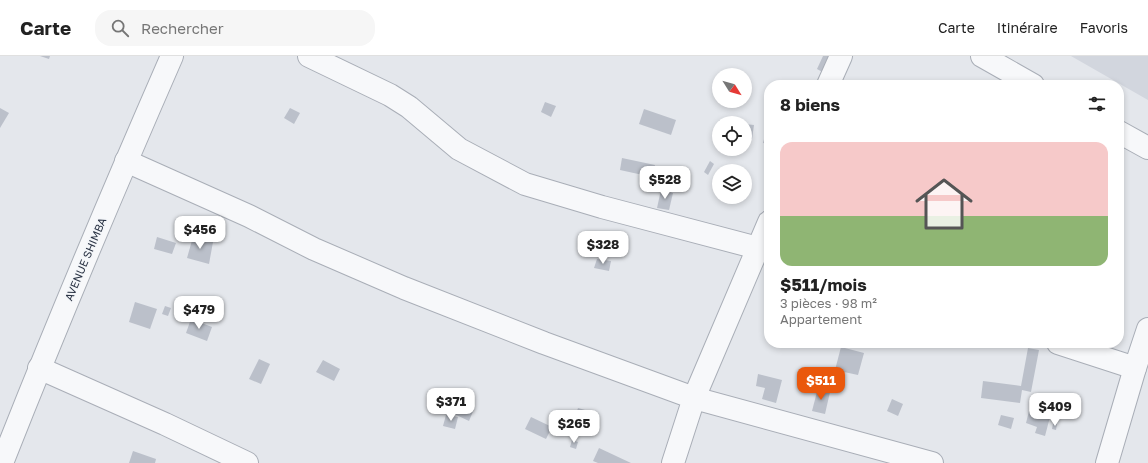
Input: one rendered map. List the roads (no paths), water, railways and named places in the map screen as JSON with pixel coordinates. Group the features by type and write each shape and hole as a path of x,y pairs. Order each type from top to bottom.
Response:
{"street":[{"name":"AVENUE SHIMBA","path":"2,463 39,368 172,56"},
{"path":"309,56 409,107 459,149 525,184 602,207 764,249 694,398 673,463"},
{"path":"830,80 841,56"},
{"path":"982,56 1024,80"},
{"path":"1124,135 1148,148"},
{"path":"126,161 249,216 314,249 404,288 544,343 694,398 932,463"},
{"path":"1107,463 1134,368 1148,330"},
{"path":"1073,348 1134,368"},
{"path":"39,368 165,424 247,463"}]}
